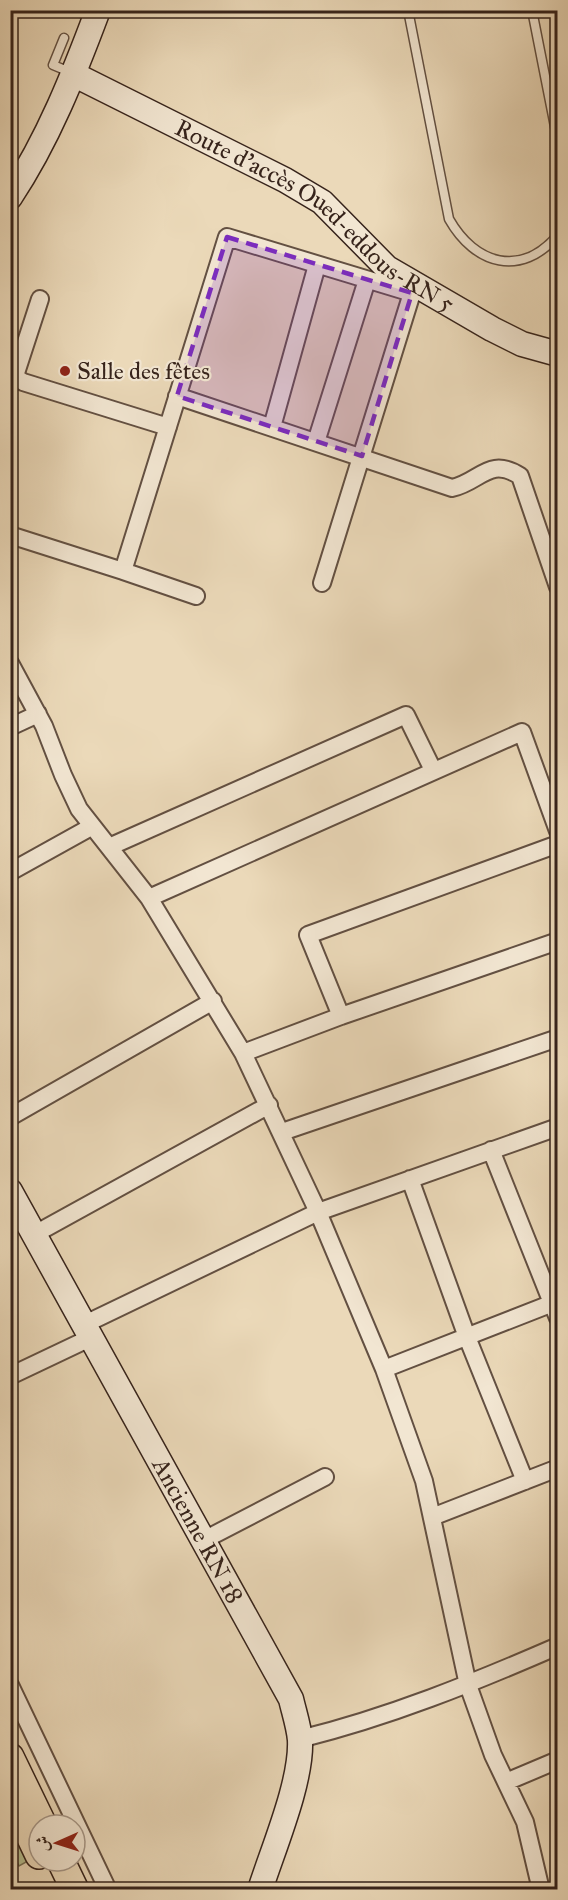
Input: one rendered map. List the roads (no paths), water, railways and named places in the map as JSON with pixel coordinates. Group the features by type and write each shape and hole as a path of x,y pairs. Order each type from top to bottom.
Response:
{"main road":[{"path":"10,197 27,172 73,74 89,13"},
{"name":"Route d'accès Oued-eddous-RN 5","path":"73,74 285,180 322,202 387,268 414,289 522,344 558,354"},
{"name":"Ancienne RN 18","path":"10,1191 291,1699 300,1739 294,1779 260,1890"},
{"path":"10,1757 37,1813"},
{"path":"10,1794 27,1830"},
{"path":"48,1873 56,1890"},
{"path":"67,1873 75,1890"}],"street":[{"path":"123,572 226,237 367,280 414,289 322,583"},
{"path":"272,427 317,265"},
{"path":"316,442 367,280"},
{"path":"39,299 13,374 23,382 168,427"},
{"path":"177,396 452,488 460,486 483,471 496,468 509,469 520,476 558,588"},
{"path":"10,535 196,596"},
{"path":"10,663 38,714 63,775 92,827 149,898 243,1053 318,1212 384,1369 424,1481 468,1685 506,1782 525,1822 541,1890"},
{"path":"10,727 38,714"},
{"path":"109,847 406,715 433,770"},
{"path":"149,898 522,732 558,831"},
{"path":"10,872 92,827"},
{"path":"341,1016 308,935 558,844"},
{"path":"243,1053 341,1016 558,942"},
{"path":"10,1117 213,1001"},
{"path":"282,1132 558,1038"},
{"path":"35,1234 269,1105"},
{"path":"10,1376 87,1331 318,1212 558,1127"},
{"path":"384,1369 467,1337 556,1307 491,1150"},
{"path":"410,1179 467,1337 525,1481"},
{"path":"432,1517 558,1468"},
{"path":"204,1540 325,1477"},
{"path":"300,1739 363,1723 468,1685 558,1646"},
{"path":"10,1685 108,1890"},
{"path":"506,1782 558,1760"}],"lane":[{"path":"408,10 449,219 459,237 475,250 495,260 515,262 545,249 558,235"},
{"path":"532,10 558,142"},
{"path":"64,38 53,65 73,74"}],"place":[{"name":"Salle des fêtes","path":"65,371"}]}
